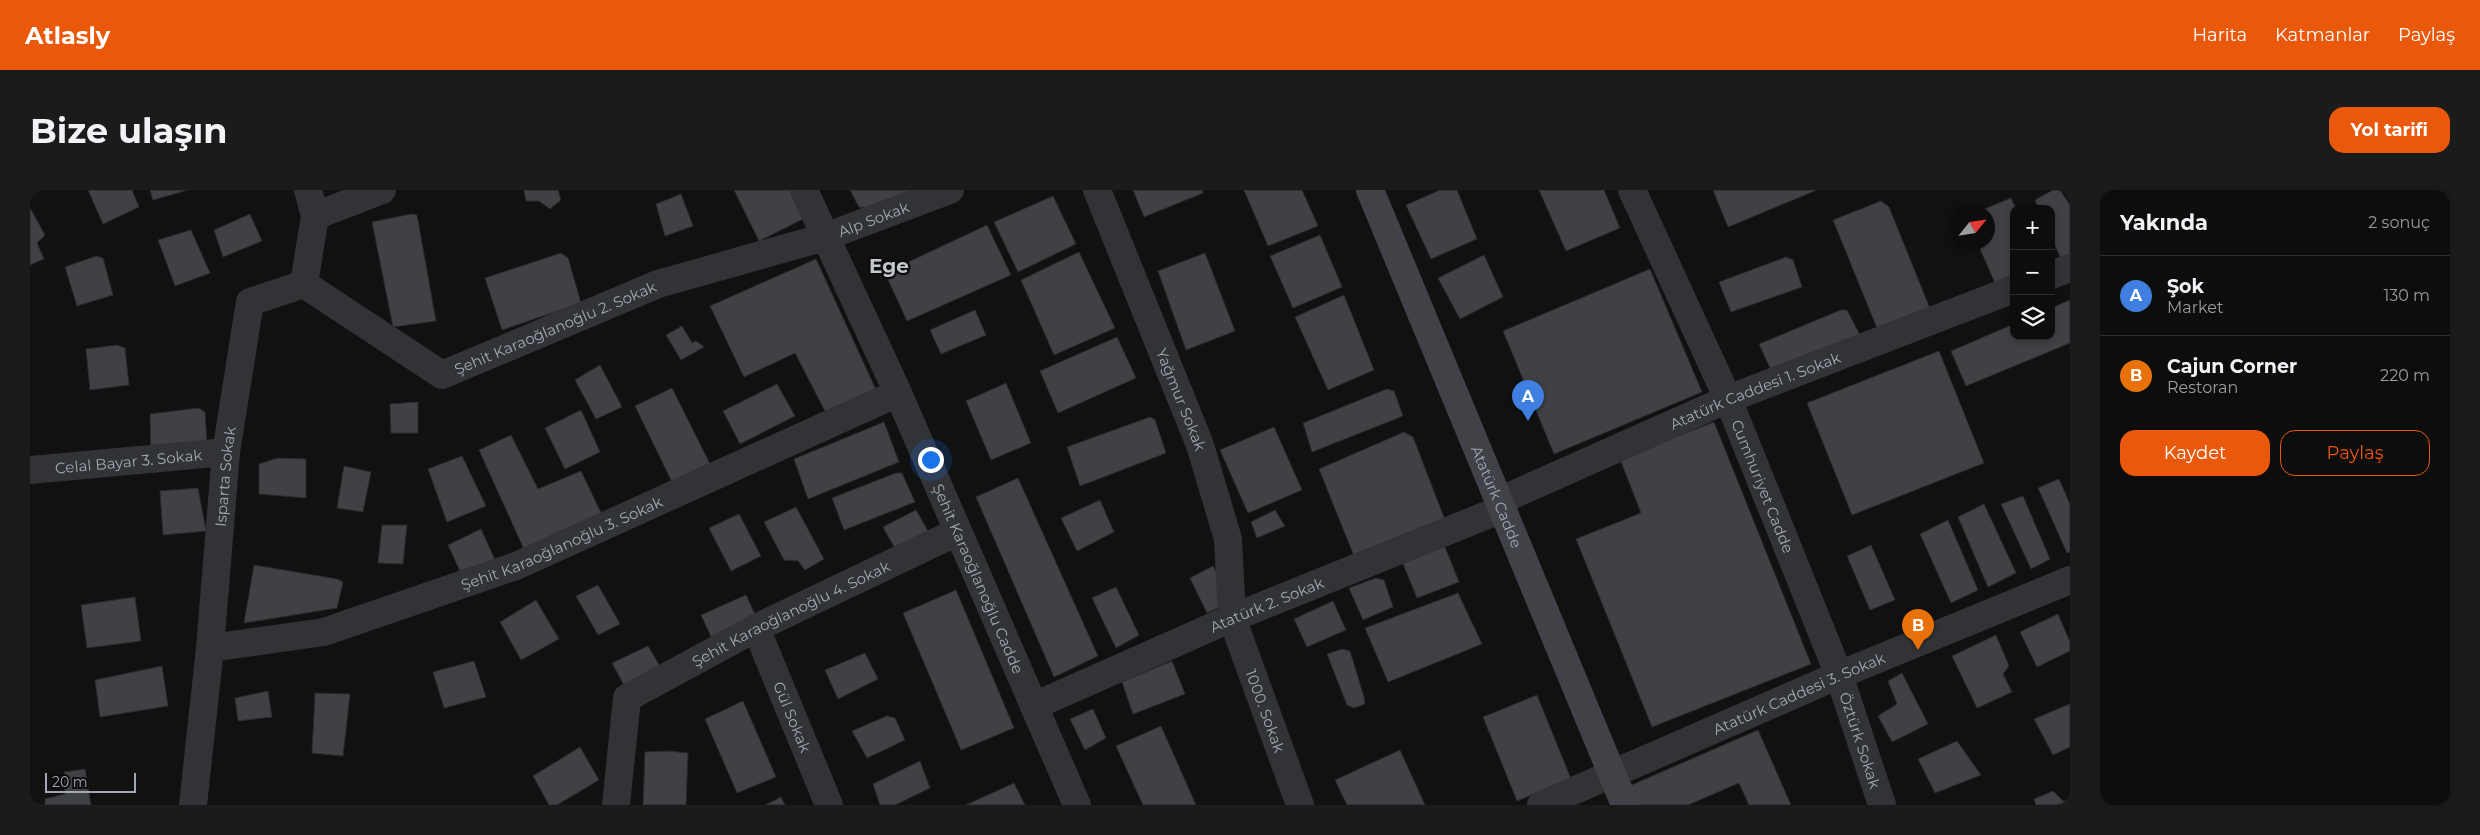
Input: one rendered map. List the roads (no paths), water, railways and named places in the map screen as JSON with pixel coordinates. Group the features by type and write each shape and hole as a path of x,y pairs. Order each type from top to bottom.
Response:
{"main road":[{"name":"Atatürk Cadde","path":"1370,190 1625,805"}],"street":[{"path":"304,284 315,216 308,190"},
{"path":"315,216 382,190"},
{"name":"Şehit Karaoğlanoğlu Cadde","path":"804,190 898,393 1077,805"},
{"name":"Alp Sokak","path":"825,237 950,190"},
{"name":"Yağmur Sokak","path":"1097,190 1200,445 1228,540 1232,618"},
{"name":"Cumhuriyet Cadde","path":"1632,190 1728,399 1839,675"},
{"name":"Şehit Karaoğlanoğlu 2. Sokak","path":"304,284 442,375 658,284 825,237"},
{"path":"2055,274 2070,268"},
{"name":"Isparta Sokak","path":"193,805 210,648 226,452 250,302 304,284"},
{"name":"Atatürk Caddesi 1. Sokak","path":"1500,505 1728,399 2010,291"},
{"name":"Şehit Karaoğlanoğlu 3. Sokak","path":"210,648 324,632 516,566 898,393"},
{"name":"Celal Bayar 3. Sokak","path":"30,470 226,452"},
{"name":"Atatürk 2. Sokak","path":"1034,706 1232,618 1500,505"},
{"name":"Şehit Karaoğlanoğlu 4. Sokak","path":"616,805 627,698 756,628 957,532"},
{"name":"Atatürk Caddesi 3. Sokak","path":"1541,805 1839,675 2070,580"},
{"name":"1000. Sokak","path":"1232,618 1300,805"},
{"name":"Gül Sokak","path":"756,628 829,805"},
{"name":"Öztürk Sokak","path":"1839,675 1882,805"}],"place":[{"name":"Şok","path":"1528,421"},
{"name":"Cajun Corner","path":"1918,650"}],"district":[{"name":"Ege","path":"889,266"}]}
